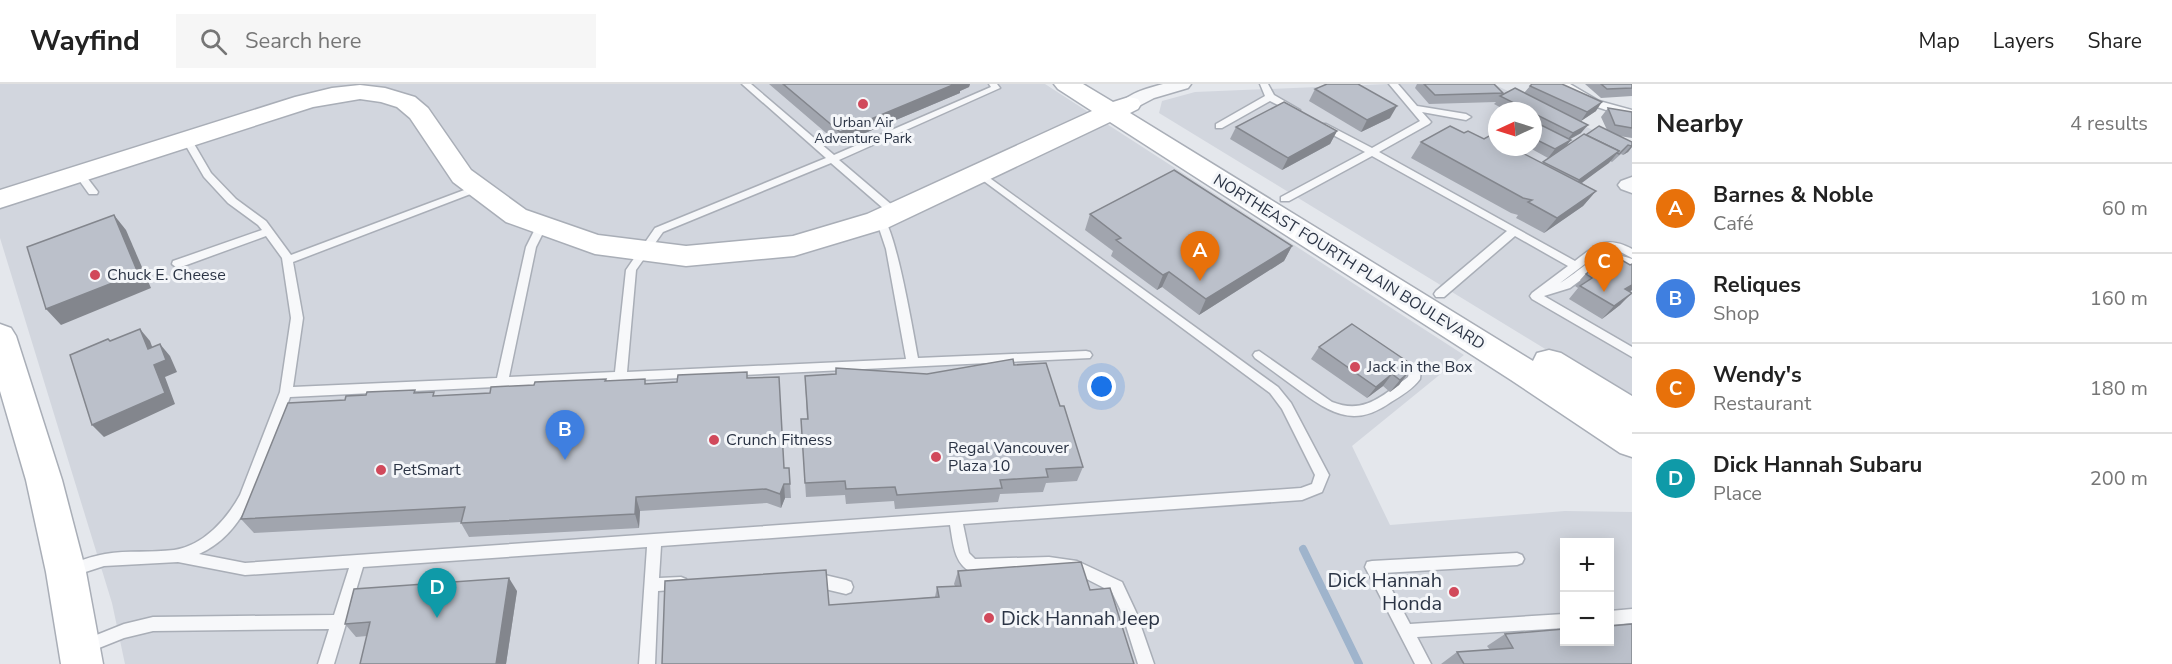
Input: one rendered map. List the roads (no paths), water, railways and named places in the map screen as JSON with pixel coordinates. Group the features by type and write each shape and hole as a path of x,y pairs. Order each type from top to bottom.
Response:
{"street":[{"name":"NORTHEAST FOURTH PLAIN BOULEVARD","path":"1065,84 1120,109 1285,199 1632,413"},
{"name":"NORTHEAST FOURTH PLAIN BOULEVARD","path":"1098,84 1120,109 1632,443"},
{"path":"0,199 86,183 187,139 332,95 374,89 406,102 419,113 462,176 516,216 595,244 686,256 794,246 888,216 1148,94 1182,84"},
{"path":"0,336 44,480 66,572 81,656"},
{"path":"1523,371 1554,380 1632,429"}],"lane":[{"path":"746,84 833,159 888,216 891,249 913,363"},
{"path":"620,377 631,270 659,230 833,159 996,88 993,84"},
{"path":"1264,84 1270,97 1300,113"},
{"path":"1285,199 1426,122 1393,84"},
{"path":"1564,84 1596,103 1618,111 1632,113"},
{"path":"1219,126 1270,97"},
{"path":"1414,108 1466,117"},
{"path":"1311,119 1576,266"},
{"path":"178,556 201,546 221,532 236,515 246,497 286,392 297,318 288,260 262,223 232,201 207,175 187,139"},
{"path":"66,572 104,560 178,556 245,569 1302,494 1317,488 1322,475 1287,406 1274,390 981,174"},
{"path":"288,260 478,188"},
{"path":"502,382 531,247 542,225"},
{"path":"1440,294 1514,231"},
{"path":"177,264 268,232"},
{"path":"1536,296 1599,248 1616,245 1632,254"},
{"path":"1536,296 1565,285 1597,259 1615,257 1632,263"},
{"path":"1536,296 1632,353"},
{"path":"286,392 1086,355"},
{"path":"1259,355 1328,405 1337,410 1356,414 1371,409 1414,379 1415,368"},
{"path":"955,518 963,556 972,566 1049,563 1077,567 1117,587 1129,612 1146,664"},
{"path":"647,664 654,540"},
{"path":"1423,664 1372,567 1517,560"},
{"path":"326,664 358,561"},
{"path":"792,580 815,579 846,587"},
{"path":"652,585 698,584"},
{"path":"1614,618 1632,616"},
{"path":"1406,631 1560,621"},
{"path":"81,656 124,631 153,624 188,626 339,622"}],"waterway":[{"path":"1303,549 1359,664"}],"place":[{"name":"Urban Air Adventure Park","path":"863,104"},
{"name":"Chuck E. Cheese","path":"95,275"},
{"name":"Barnes & Noble","path":"1200,281"},
{"name":"Wendy's","path":"1604,292"},
{"name":"Jack in the Box","path":"1355,367"},
{"name":"Crunch Fitness","path":"714,440"},
{"name":"Regal Vancouver Plaza 10","path":"936,457"},
{"name":"Reliques","path":"565,460"},
{"name":"PetSmart","path":"381,470"},
{"name":"Dick Hannah Honda","path":"1454,592"},
{"name":"Dick Hannah Subaru","path":"437,618"},
{"name":"Dick Hannah Jeep","path":"989,618"}]}
